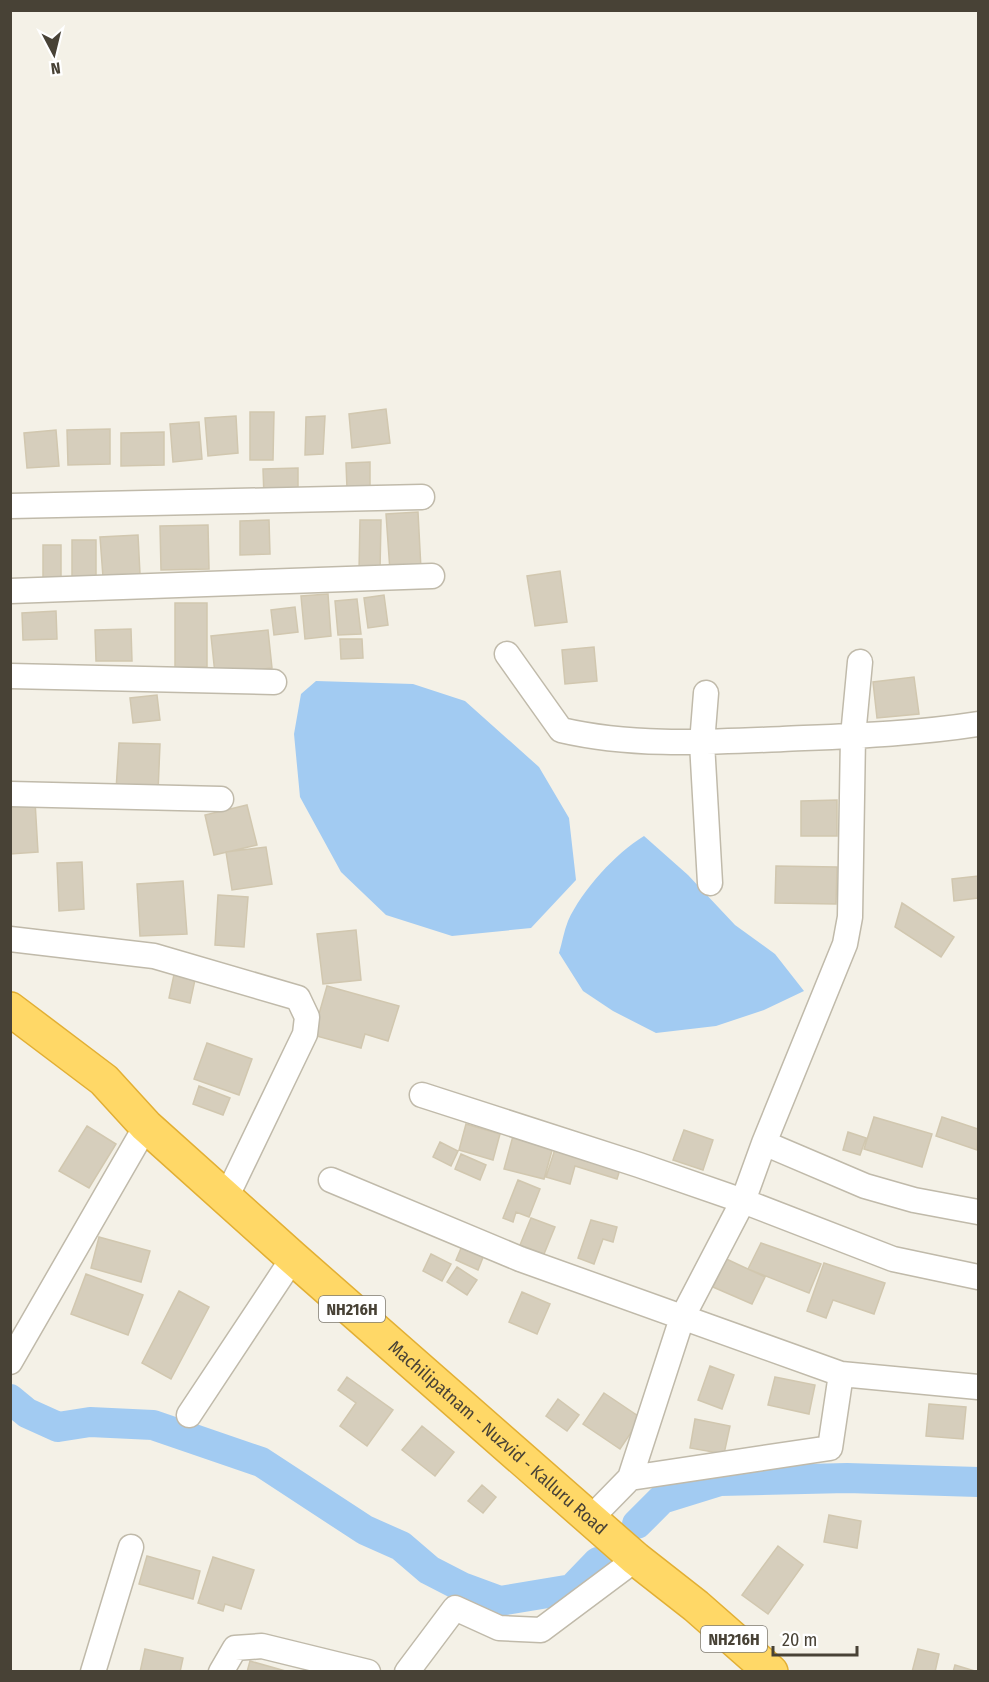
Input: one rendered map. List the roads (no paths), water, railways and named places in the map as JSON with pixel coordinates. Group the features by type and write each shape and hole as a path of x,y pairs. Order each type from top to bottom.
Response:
{"highway":[{"name":"Machilipatnam - Nuzvid - Kalluru Road","path":"10,1009 104,1080 146,1126 293,1258 636,1559 696,1606 771,1671"}],"street":[{"path":"10,506 422,497"},
{"path":"10,591 432,576"},
{"path":"507,654 561,730 597,738 702,742 936,731 978,724"},
{"path":"590,1519 630,1478 682,1318 743,1201 764,1143 845,944 850,917 853,736 860,662"},
{"path":"10,676 274,682"},
{"path":"706,693 702,742 710,883"},
{"path":"10,794 221,799"},
{"path":"10,939 154,956 298,998 307,1017 305,1034 226,1198"},
{"path":"422,1095 743,1201 892,1259 978,1277"},
{"path":"10,1362 146,1126"},
{"path":"764,1143 865,1186 914,1200 978,1212"},
{"path":"331,1180 520,1259 841,1374 978,1387"},
{"path":"189,1415 293,1258"},
{"path":"630,1478 830,1448 841,1374"},
{"path":"93,1671 131,1547"},
{"path":"407,1671 455,1608 499,1628 541,1630 636,1559"},
{"path":"221,1671 235,1648 262,1646 368,1671"}],"water":[{"path":"316,681 413,684 465,701 539,767 569,818 576,880 531,928 452,936 386,915 341,872 300,797 294,734 301,694"},
{"path":"644,836 688,875 735,925 775,954 804,991 764,1010 716,1026 656,1033 613,1011 583,991 559,953 568,921 582,897 601,873 622,852"}],"waterway":[{"path":"10,1399 27,1413 58,1427 90,1422 153,1425 261,1462 365,1530 401,1546 429,1570 462,1587 500,1601 572,1589 598,1562"},
{"path":"637,1524 662,1499 720,1481 847,1478 978,1482"}]}
